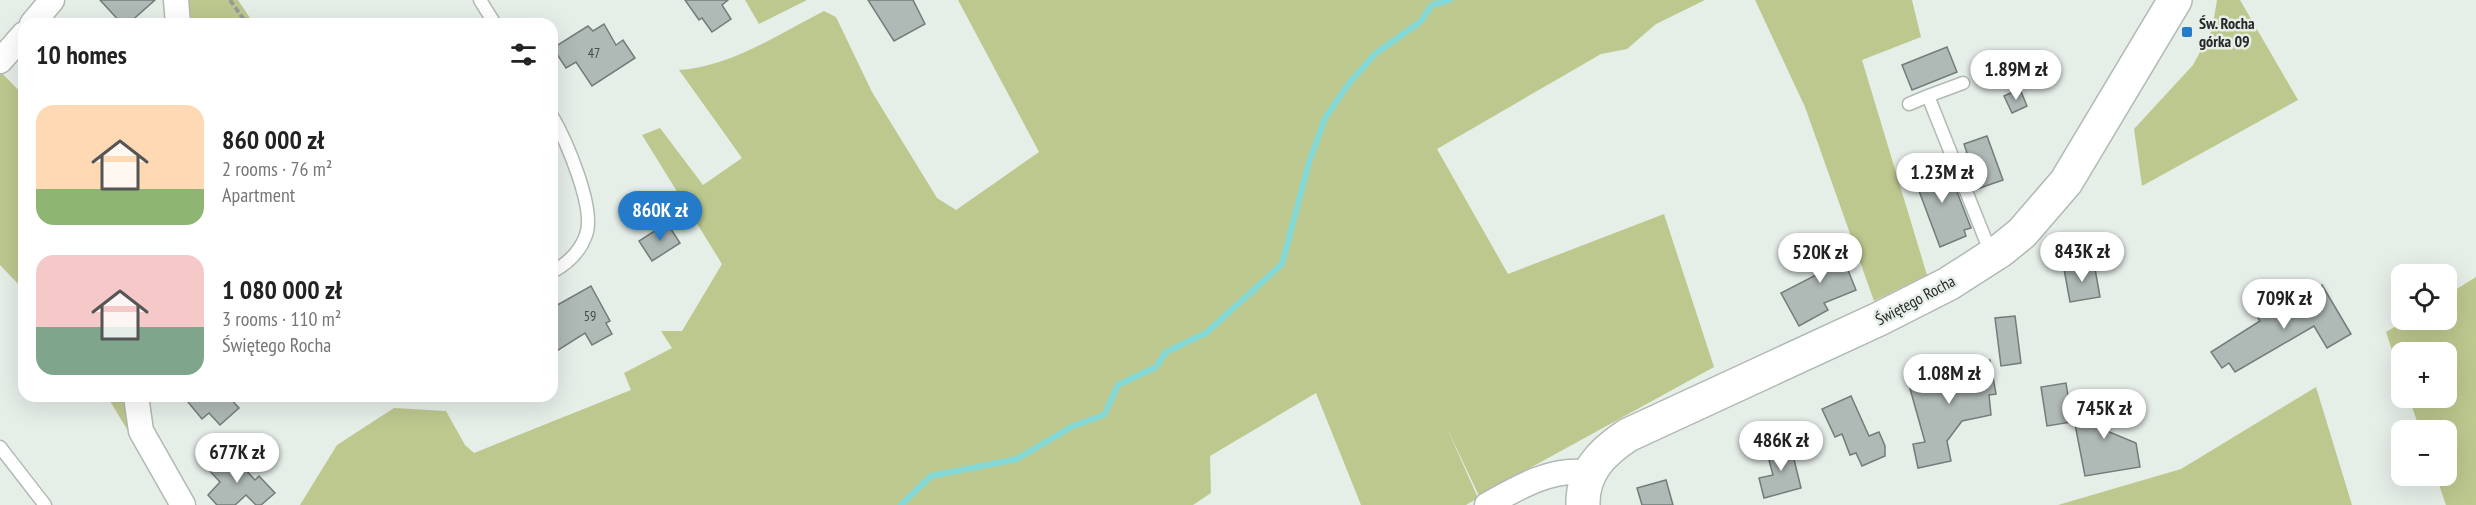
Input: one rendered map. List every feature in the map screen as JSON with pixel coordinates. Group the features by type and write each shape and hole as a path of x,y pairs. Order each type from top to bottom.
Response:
{"street":[{"path":"37,18 52,0"},
{"path":"176,0 178,18"},
{"name":"Świętego Rocha","path":"1582,505 1589,474 1601,455 1628,435 1879,319 1947,284 1992,257 2022,233 2066,182 2175,0"},
{"path":"0,61 18,41"},
{"path":"137,402 141,430 183,505"},
{"path":"1487,505 1556,473 1572,470 1589,474"}],"lane":[{"path":"480,0 491,18"},
{"path":"1909,104 1963,83"},
{"path":"1928,96 1992,257"},
{"path":"558,127 585,195 587,234 569,263 558,269"},
{"path":"0,447 45,505"}],"path":[{"path":"230,0 243,18"}],"green space":[{"path":"183,0 238,0 250,18 184,18"},
{"path":"745,0 807,0 759,24"},
{"path":"958,0 1705,0 1656,24 1627,49 1601,54 1437,149 1508,274 1664,214 1714,367 1479,496 1446,426 1478,498 1466,505 1361,505 1316,393 1210,456 1211,493 1193,505 300,505 337,445 394,408 446,411 465,445 474,453 631,390 624,373 672,348 661,331 682,331 722,264 642,135 660,128 703,185 742,158 679,70 698,68 735,56 824,11 836,17 872,92 937,198 956,210 1039,152"},
{"path":"1755,0 1912,0 1921,37 1862,60 1927,275 1874,301 1805,107"},
{"path":"2217,0 2240,0 2298,100 2142,186 2134,129 2193,65 2212,30"},
{"path":"0,71 18,90 18,284 0,265"},
{"path":"2476,277 2476,505 2446,505 2439,486 2457,486 2457,420 2417,420 2412,408 2457,408 2457,342 2391,342 2391,347 2386,332 2391,329 2457,330 2457,289"},
{"path":"2316,387 2352,505 2058,505 2181,469"},
{"path":"111,402 128,402 131,436"}],"building":[{"path":"100,0 155,0 135,18 116,18"},
{"path":"685,0 728,0 722,5 731,19 712,32 702,18 699,20"},
{"path":"868,0 913,0 925,24 894,41"},
{"path":"604,24 616,45 623,40 635,58 592,86 576,62 566,68 558,56 558,45 588,26 593,31"},
{"path":"1947,47 1957,72 1912,90 1902,65"},
{"path":"2020,89 2027,106 2012,113 2004,96"},
{"path":"1987,136 2003,180 1974,190 1961,155 1967,153 1964,144"},
{"path":"1945,161 1971,228 1964,230 1966,236 1940,247 1913,175"},
{"path":"667,223 680,243 652,261 639,241"},
{"path":"1835,238 1856,290 1824,303 1828,310 1799,326 1781,293 1818,274 1808,249"},
{"path":"2094,263 2100,297 2070,302 2064,269"},
{"path":"2322,285 2351,334 2327,348 2314,326 2235,372 2229,363 2222,368 2211,352 2260,321 2258,318 2274,308 2277,312"},
{"path":"591,286 610,321 606,323 612,334 592,345 585,333 558,350 558,305"},
{"path":"2015,316 2021,363 2001,366 1995,318"},
{"path":"1990,360 1996,394 1989,395 1991,415 1962,421 1947,441 1951,461 1918,468 1913,444 1925,442 1907,378 1945,367"},
{"path":"2066,383 2072,422 2047,426 2041,387"},
{"path":"1851,396 1869,436 1879,432 1885,446 1885,456 1862,466 1856,453 1850,455 1842,434 1835,437 1822,409"},
{"path":"2125,401 2128,419 2090,424 2136,443 2140,467 2085,476 2072,409"},
{"path":"188,402 234,402 239,408 220,425 209,413 202,419"},
{"path":"1790,443 1801,488 1764,498 1759,478 1773,475 1766,449"},
{"path":"229,452 255,480 259,476 275,493 261,505 256,505 246,495 235,505 217,505 208,495 220,482 209,470"},
{"path":"1666,480 1673,505 1642,505 1637,488"}],"waterway":[{"path":"901,505 931,476 1017,459 1073,426 1104,415 1118,385 1156,367 1166,352 1206,333 1282,264 1309,162 1325,118 1350,82 1375,54 1420,22 1432,5 1450,0"}],"place":[{"name":"Św. Rocha górka 09","path":"2187,32"}]}
